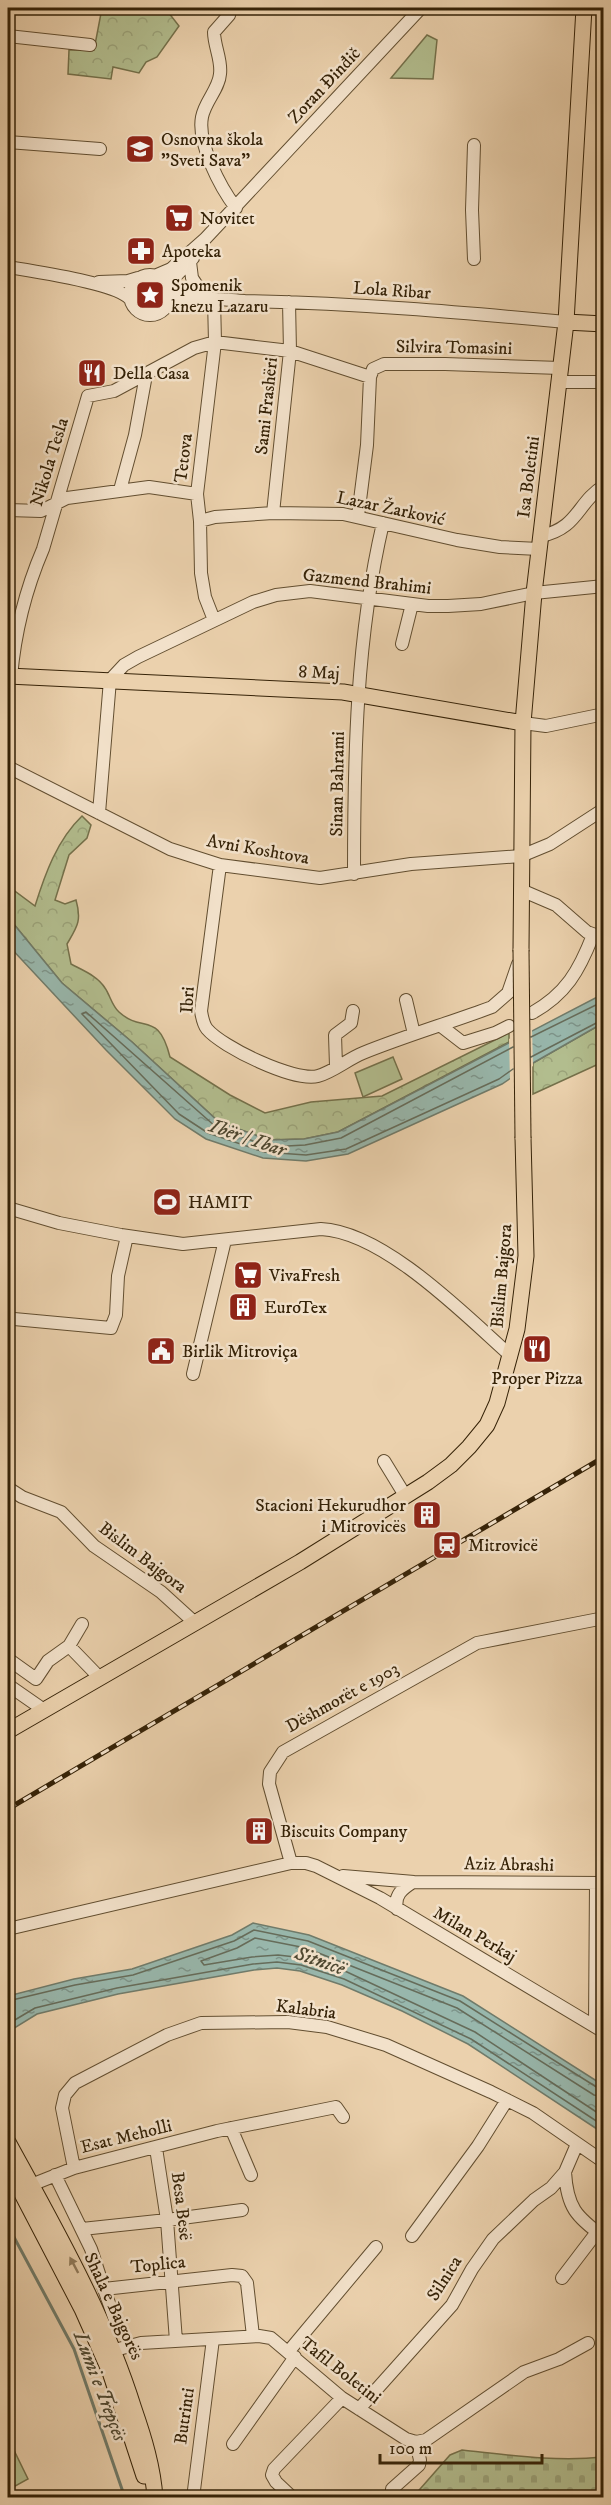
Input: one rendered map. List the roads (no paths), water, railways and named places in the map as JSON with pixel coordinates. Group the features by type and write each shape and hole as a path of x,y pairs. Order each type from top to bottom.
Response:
{"main road":[{"name":"Isa Boletini","path":"521,950 523,723 534,593 566,322 584,8"},
{"path":"566,322 603,324"},
{"name":"8 Maj","path":"9,677 110,680 358,695 523,723"},
{"name":"Bislim Bajgora","path":"8,1731 300,1562 406,1497 451,1465 487,1425 497,1403 511,1356 522,1301 526,1256 521,950"},
{"name":"Shala e Bajgorës","path":"8,2142 92,2298 115,2350 116,2369 147,2484 155,2498"},
{"name":"Shala e Bajgorës","path":"8,2167 116,2369"}],"street":[{"path":"231,8 229,15 214,32 220,74 202,119 208,159 228,197 236,207"},
{"name":"Zoran Đinđič","path":"157,275 171,268 205,239 421,8"},
{"path":"8,36 90,45"},
{"path":"8,142 100,149"},
{"path":"474,145 474,259"},
{"name":"Zoran Đinđič","path":"169,288 205,239"},
{"path":"190,262 192,278 202,293"},
{"path":"8,267 83,282 119,292 130,299 135,309 146,315 159,314 168,305 169,288 157,275 145,275 122,282 83,282"},
{"path":"130,299 131,287 139,278"},
{"name":"Lola Ribar","path":"169,288 202,293 214,299"},
{"name":"Lola Ribar","path":"168,305 182,300 214,299 289,302 379,306 566,322"},
{"name":"Tetova","path":"214,299 215,342 197,494 201,573 205,597 214,620"},
{"name":"Sami Frashëri","path":"273,513 290,351 289,302"},
{"path":"120,490 135,435 146,375 194,348 215,342 290,351 370,377 367,445 358,516"},
{"name":"Silvira Tomasini","path":"370,377 372,369 384,364 445,363 560,375"},
{"name":"Nikola Tesla","path":"9,677 15,635 34,569 44,549 55,504 88,396 114,391 146,375"},
{"path":"560,375 603,382"},
{"path":"540,542 568,525 603,486"},
{"path":"8,510 41,511 67,498 120,490 160,487 197,494"},
{"name":"Lazar Žarković","path":"200,521 215,517 324,512 358,516 457,540 500,547 540,542"},
{"name":"Sinan Bahrami","path":"354,874 354,745 358,695 372,570 383,523"},
{"name":"Gazmend Brahimi","path":"110,680 131,661 214,620 253,602 293,591 448,606 481,604 534,593 603,586"},
{"path":"402,644 411,604"},
{"path":"99,813 110,680"},
{"path":"523,723 546,726 603,714"},
{"name":"Avni Koshtova","path":"8,767 170,849 220,865 320,878 411,864 521,856 550,844 603,809"},
{"name":"Ibri","path":"220,865 201,1011 205,1027 232,1047 275,1068 315,1077 362,1053 492,1007 502,1000 512,984 521,950"},
{"path":"521,890 556,905 598,937 581,966 552,1002 532,1013"},
{"path":"406,1000 414,1034"},
{"path":"336,1066 335,1035 351,1023 353,1011"},
{"path":"441,1026 463,1043 495,1034 509,1026"},
{"path":"8,1208 59,1223 183,1244 321,1229 351,1234 374,1246 427,1282 511,1356"},
{"path":"14,1319 111,1328 116,1315 118,1276 127,1236"},
{"path":"193,1374 225,1240"},
{"path":"384,1461 406,1497"},
{"name":"Bislim Bajgora","path":"8,1488 22,1497 62,1512 94,1546 162,1592 194,1622"},
{"name":"Dëshmorët e 1903","path":"291,1863 269,1784 270,1772 283,1752 477,1643 603,1618"},
{"path":"8,1659 36,1679 48,1661 69,1646 82,1624"},
{"path":"69,1646 100,1678"},
{"path":"8,1685 44,1710"},
{"path":"8,1929 291,1863"},
{"name":"Aziz Abrashi","path":"291,1863 306,1863 336,1876 414,1882 600,1883"},
{"name":"Milan Perkaj","path":"336,1876 601,2028"},
{"path":"397,1909 395,1901 401,1890 414,1882"},
{"name":"Milan Perkaj","path":"600,1883 601,2028"},
{"name":"Kalabria","path":"74,2168 62,2108 65,2095 75,2083 167,2035 201,2023 288,2022 327,2027 419,2058 533,2113 603,2162"},
{"path":"412,2236 478,2146 507,2100"},
{"name":"Esat Meholli","path":"31,2185 74,2168 231,2128 336,2106 343,2117"},
{"path":"231,2128 251,2175"},
{"name":"Silnica","path":"359,2409 452,2305 472,2269 493,2240 534,2200 551,2188 565,2172 577,2144"},
{"name":"Besa Besë","path":"156,2148 167,2220 176,2341"},
{"path":"562,2278 600,2235 579,2218 570,2205 566,2191 565,2172"},
{"path":"55,2175 82,2229 115,2320"},
{"path":"82,2229 242,2210"},
{"path":"232,2444 292,2354 376,2247"},
{"name":"Toplica","path":"104,2289 242,2276 247,2283 253,2336"},
{"name":"Tafil Boletini","path":"115,2350 141,2343 253,2336 271,2338 342,2398 406,2439 416,2442"},
{"name":"Butrinti","path":"193,2498 213,2339"},
{"path":"393,2498 392,2489 419,2465 416,2442 426,2440 524,2372 558,2359 588,2343"},
{"path":"293,2498 276,2482 272,2475 274,2469 342,2398"}],"water":[{"name":"Ibër / Ibar","path":"8,917 62,983 132,1042 219,1122 269,1140 304,1139 338,1132 603,994 603,1023 533,1063 502,1084 348,1154 306,1161 263,1158 206,1139 175,1119 106,1050 8,945"},
{"name":"Sitnicë","path":"253,1923 309,1935 463,1996 603,2085 603,2133 468,2044 402,2011 342,1985 300,1971 277,1968 254,1970 118,1994 37,2014 8,2032 8,1996 74,1979 132,1969 232,1935"}],"waterway":[{"name":"Lumi e Trepçës","path":"8,2226 74,2349 125,2498"}],"railway":[{"path":"8,1809 604,1457"}],"place":[{"name":"Osnovna škola \"Sveti Sava\"","path":"140,149"},
{"name":"Novitet","path":"179,218"},
{"name":"Apoteka","path":"141,251"},
{"name":"Spomenik knezu Lazaru","path":"150,295"},
{"name":"Della Casa","path":"92,373"},
{"name":"HAMIT","path":"167,1202"},
{"name":"VivaFresh","path":"248,1275"},
{"name":"EuroTex","path":"243,1307"},
{"name":"Proper Pizza","path":"537,1349"},
{"name":"Birlik Mitroviça","path":"161,1351"},
{"name":"Stacioni Hekurudhor i Mitrovicës","path":"427,1515"},
{"name":"Mitrovicë","path":"447,1545"},
{"name":"Biscuits Company","path":"259,1831"}]}
